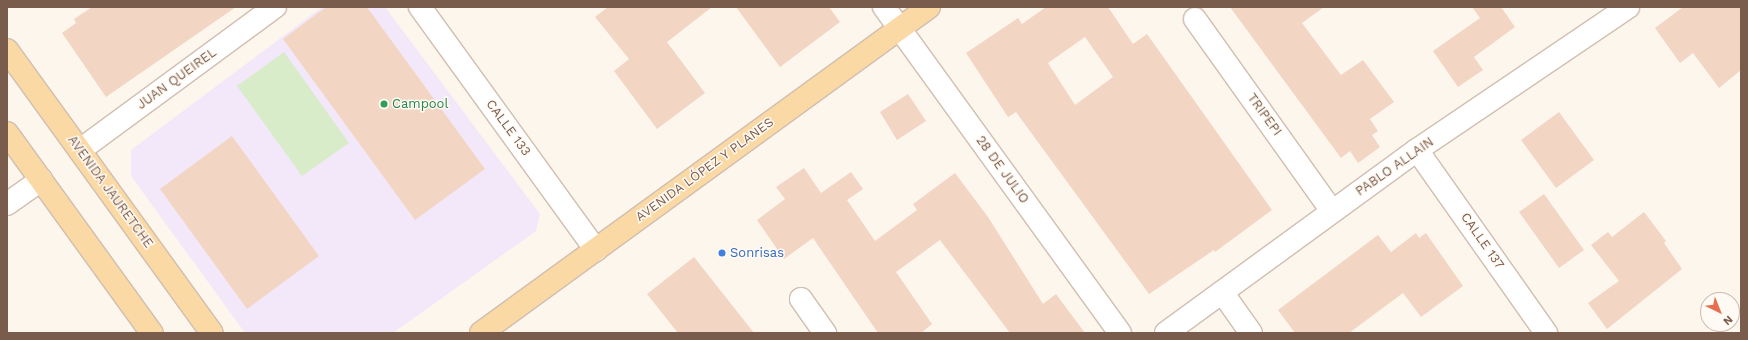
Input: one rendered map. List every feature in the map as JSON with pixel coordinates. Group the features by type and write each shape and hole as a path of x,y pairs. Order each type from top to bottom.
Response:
{"main road":[{"name":"AVENIDA LÓPEZ Y PLANES","path":"481,333 929,7"},
{"name":"AVENIDA JAURETCHE","path":"7,50 212,333"},
{"path":"7,133 152,333"}],"street":[{"name":"JUAN QUEIREL","path":"80,150 274,7"},
{"name":"CALLE 133","path":"420,7 596,250"},
{"name":"28 DE JULIO","path":"884,7 1120,333"},
{"name":"PABLO ALLAIN","path":"1166,333 1417,150 1628,7"},
{"name":"TRIPEPI","path":"1195,19 1332,211"},
{"name":"CALLE 137","path":"1417,150 1546,333"},
{"path":"7,204 41,180"},
{"path":"1222,292 1251,333"},
{"path":"801,299 825,333"}],"shaded area":[{"path":"322,7 385,7 540,214 536,231 393,333 245,333 131,176 131,150"}],"green space":[{"path":"284,52 349,143 302,176 237,86"}],"building":[{"path":"92,7 236,7 106,97 62,33 76,23 74,19"},
{"name":"Campool","path":"326,7 367,7 485,169 415,220 283,39"},
{"path":"608,7 712,7 667,42 705,93 657,129 614,71 629,59 595,17"},
{"path":"736,7 829,7 840,22 780,67"},
{"path":"1046,7 1108,7 1133,44 1147,34 1272,210 1215,252 1214,250 1149,294 1016,112 1008,117 966,53 1018,18 1022,24","holes":["1085,37 1113,77 1075,105 1048,63"]},
{"path":"1230,7 1324,7 1302,23 1341,75 1363,60 1394,102 1370,119 1378,131 1372,135 1380,147 1358,163 1350,151 1341,158"},
{"path":"1472,7 1501,7 1515,27 1474,57 1483,70 1458,87 1433,51 1480,18"},
{"path":"1683,7 1741,7 1741,70 1719,88 1693,53 1680,63 1655,28"},
{"path":"908,94 926,121 897,140 880,112"},
{"path":"1559,112 1594,160 1556,188 1521,140"},
{"path":"232,136 319,256 247,309 160,189"},
{"path":"804,168 821,193 851,172 863,189 847,200 875,241 917,210 913,204 955,173 988,217 1043,304 1056,294 1085,333 1010,333 940,240 896,272 932,324 921,333 878,333 813,238 784,259 757,220 785,199 776,187"},
{"path":"1544,194 1584,250 1559,268 1519,212"},
{"path":"1644,212 1666,241 1664,243 1682,269 1607,329 1588,303 1619,281 1591,245 1608,232 1612,237"},
{"path":"1416,233 1419,238 1426,233 1463,286 1421,317 1403,293 1349,333 1295,333 1278,310 1378,235 1391,252"},
{"path":"694,257 754,333 678,333 647,294"}],"place":[{"name":"Campool","path":"384,104"},
{"name":"Sonrisas","path":"722,253"}]}
